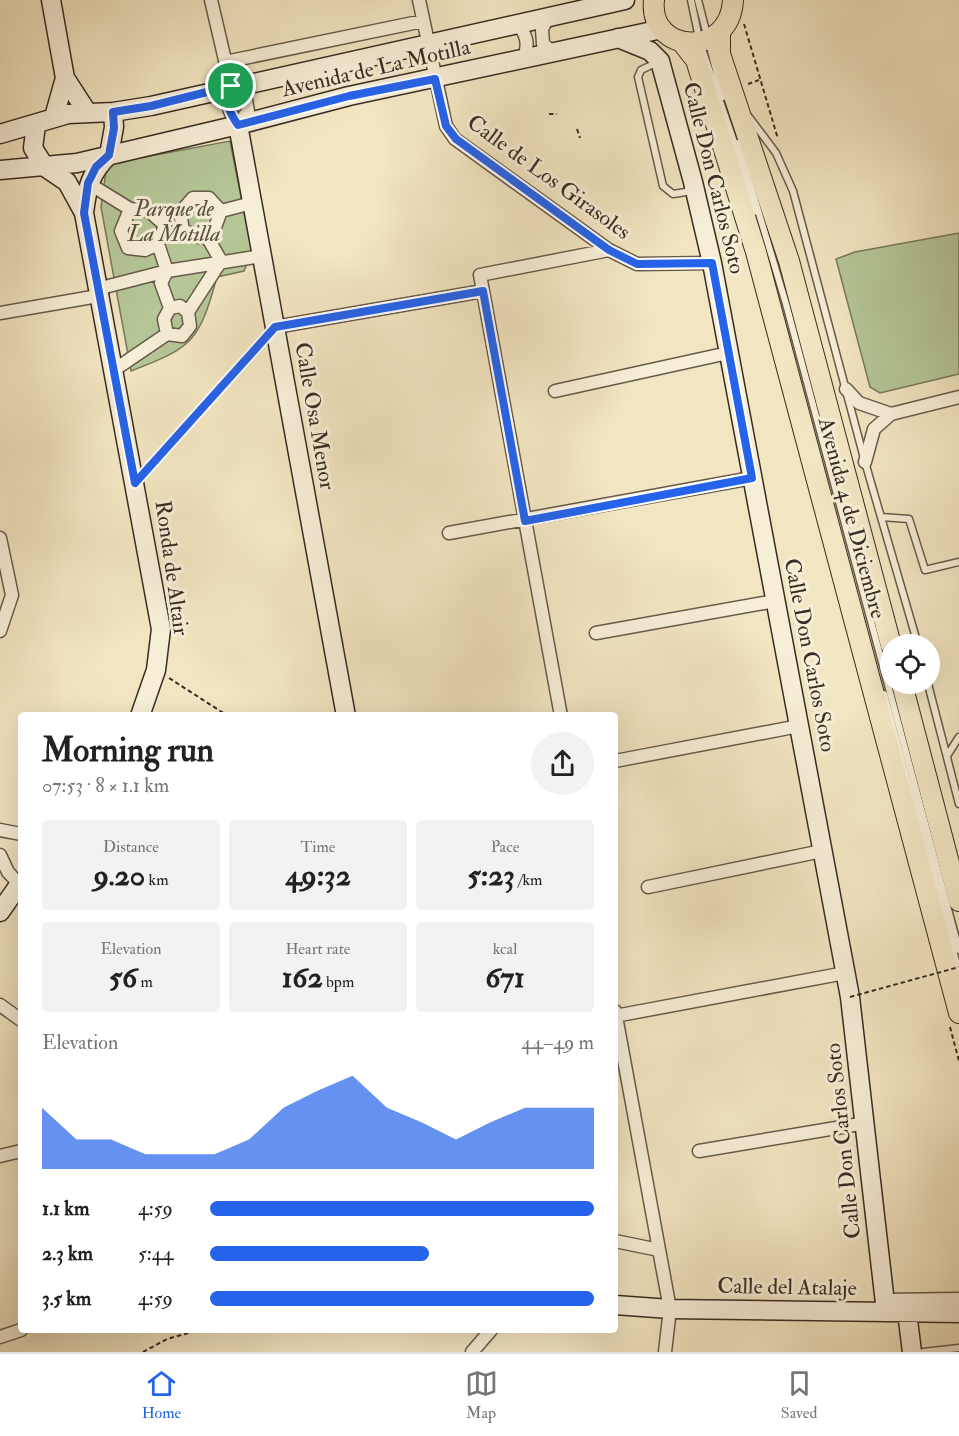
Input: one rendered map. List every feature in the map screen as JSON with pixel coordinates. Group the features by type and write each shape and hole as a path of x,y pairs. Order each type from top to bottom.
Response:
{"main road":[{"path":"654,0 656,18 662,29 702,39 739,8"},
{"name":"Avenida 4 de Diciembre","path":"888,634 789,261 720,54 702,39 696,60 756,252 959,1013"},
{"path":"905,694 959,901"}],"street":[{"path":"51,0 64,78 54,117"},
{"path":"57,29 61,0"},
{"path":"211,0 231,86 226,99 229,113 238,125 248,111 245,95 231,86"},
{"name":"Calle de Los Girasoles","path":"419,0 446,126 456,139 609,250 637,264 712,263"},
{"name":"Avenida de La Motilla","path":"0,135 36,125 54,117 151,106 231,86 428,42 549,18 617,1"},
{"path":"549,18 542,29 543,44 555,53"},
{"path":"225,62 423,21"},
{"path":"517,23 526,34 527,48 524,58"},
{"name":"Avenida de La Motilla","path":"0,170 77,163 349,96 662,29"},
{"name":"Calle Don Carlos Soto","path":"618,38 650,51 660,61 712,263 850,997 885,1306"},
{"path":"64,78 87,112"},
{"path":"109,155 114,128 113,112"},
{"path":"36,125 33,148 45,167"},
{"name":"Calle Osa Menor","path":"238,125 345,712"},
{"name":"Ronda de Altair","path":"109,155 96,167 88,183 84,213 161,629 156,670 141,712"},
{"name":"Ronda de Altair","path":"45,167 67,182 84,213"},
{"path":"88,183 130,209 149,211 165,225 181,223"},
{"path":"193,198 209,198 221,211 214,230 198,237 183,230 180,213 193,198"},
{"path":"221,211 252,203"},
{"path":"130,209 122,231 128,248 145,250 158,244"},
{"path":"165,225 158,244 167,271 161,283 170,308 164,319 167,334"},
{"path":"205,233 221,261"},
{"path":"560,712 480,275 609,250"},
{"path":"0,313 97,292 167,271 262,256"},
{"path":"114,370 167,334 182,336 190,326 188,312 221,261"},
{"path":"275,327 483,291"},
{"path":"170,308 180,306 188,312"},
{"path":"555,392 728,353"},
{"path":"846,389 859,402 891,414"},
{"path":"865,462 874,429 891,414 959,397"},
{"path":"449,533 752,478"},
{"path":"0,538 12,595 0,631"},
{"path":"596,633 775,601"},
{"path":"618,760 798,726"},
{"path":"0,830 18,833"},
{"path":"648,887 822,850"},
{"path":"0,855 8,872 18,881"},
{"path":"0,912 18,886"},
{"path":"618,1014 845,973"},
{"path":"0,1005 18,1018"},
{"path":"618,1031 670,1309 665,1352"},
{"path":"699,1151 866,1124"},
{"path":"0,1156 18,1152"},
{"path":"618,1242 659,1250"},
{"path":"885,1306 959,1299"},
{"name":"Calle del Atalaje","path":"618,1305 670,1309 885,1306 908,1312 959,1312"},
{"path":"908,1312 912,1352"},
{"path":"0,1337 18,1331"},
{"path":"472,1352 488,1333"}],"lane":[{"path":"691,0 766,252 959,972"},
{"path":"698,0 702,39 786,304 959,950"},
{"path":"660,61 641,70 638,77 663,186 673,194 686,192 693,182"},
{"path":"736,99 776,153 793,191 865,462 915,634"},
{"path":"881,517 909,519 925,570 959,562"},
{"path":"930,694 959,804"},
{"path":"946,756 959,737"},
{"path":"923,1352 959,1348"}],"path":[{"path":"739,8 781,148"},
{"path":"549,114 558,114"},
{"path":"577,129 580,138"},
{"path":"135,483 275,327"},
{"path":"156,670 222,712"},
{"path":"850,997 959,967"},
{"path":"143,1352 167,1340 189,1333"}],"green space":[{"name":"Parque de La Motilla","path":"230,141 252,252 244,271 217,277 198,329 181,348 131,371 101,207 107,164"},
{"path":"959,233 959,374 880,393 870,387 836,259 855,252"}],"route":[{"path":"435,79 446,126 456,139 609,250 637,264 712,263 752,478 525,521 483,291 275,327 135,483 84,213 88,183 96,167 109,155 114,128 113,112 151,106 231,86 226,99 229,113 238,125 349,96 435,79"}]}
